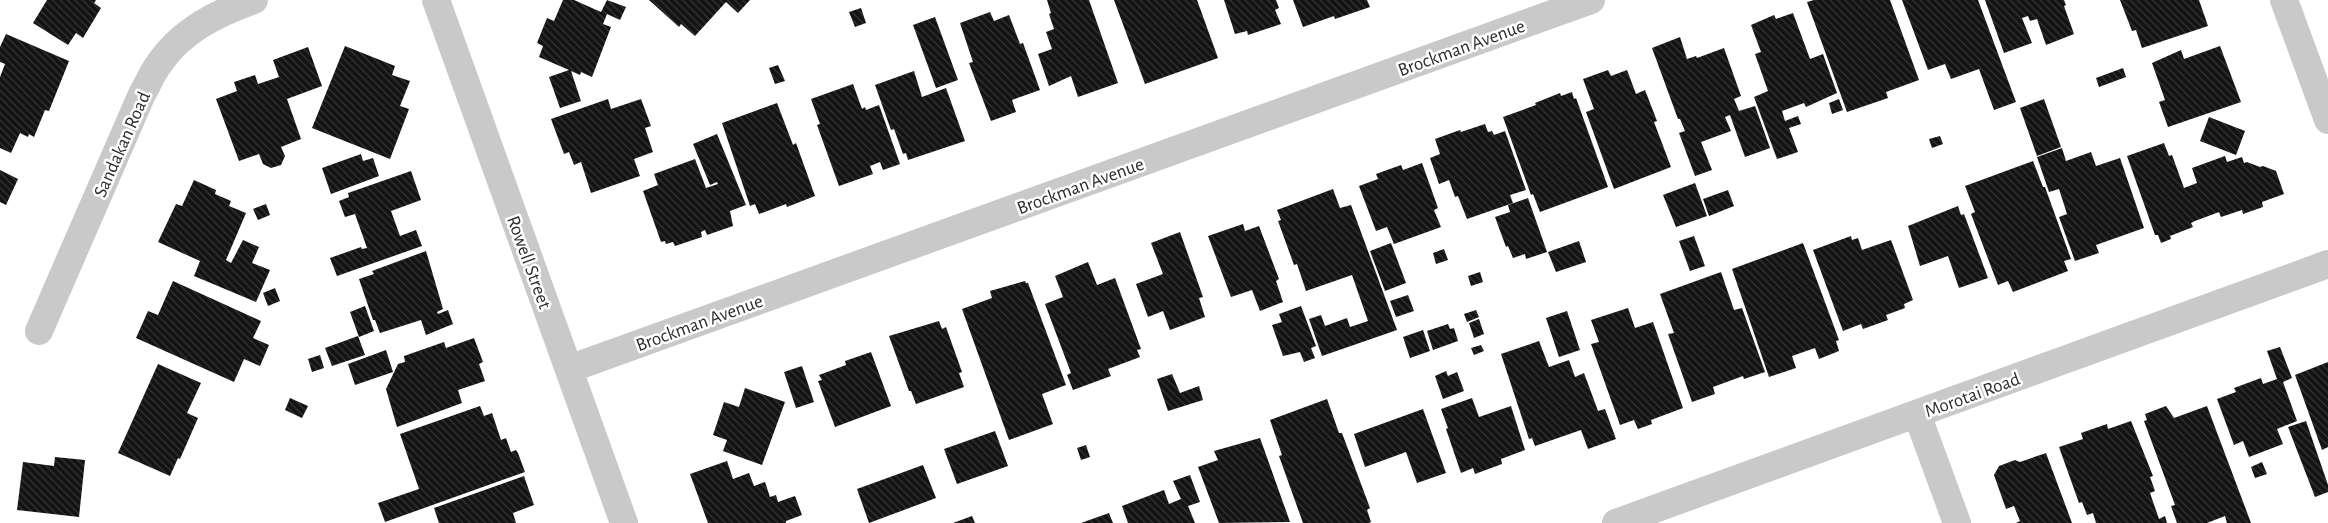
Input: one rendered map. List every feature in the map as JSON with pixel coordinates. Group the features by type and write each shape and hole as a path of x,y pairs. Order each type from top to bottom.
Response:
{"street":[{"name":"Sandakan Road","path":"39,331 142,94 158,65 174,45 193,29 218,15 254,0"},
{"name":"Rowell Street","path":"436,0 624,523"},
{"name":"Brockman Avenue","path":"569,369 1591,0"},
{"path":"2284,0 2328,120"},
{"name":"Morotai Road","path":"1616,523 2328,264"},
{"path":"1917,414 1957,523"}],"building":[{"path":"47,0 96,0 94,3 101,8 83,38 76,33 68,45 33,23"},
{"path":"563,0 574,0 601,12 607,0 626,7 620,20 607,14 603,24 611,27 592,77 581,72 580,75 571,71 581,101 560,108 549,77 569,70 539,57 543,46 537,43 547,18 554,21"},
{"path":"649,0 750,0 738,13 726,2 695,36 681,24 679,27"},
{"path":"1047,0 1089,0 1118,83 1078,97 1071,76 1049,86 1038,54 1052,49 1046,32 1054,29"},
{"path":"1114,0 1197,0 1218,58 1145,84"},
{"path":"1224,0 1276,0 1279,8 1275,10 1281,24 1248,35 1247,31 1235,34"},
{"path":"1293,0 1367,0 1370,7 1335,19 1334,16 1303,27"},
{"path":"1814,0 1890,0 1919,80 1886,92 1888,98 1847,112 1807,2"},
{"path":"1902,0 1978,0 2016,102 1994,110 1979,69 1951,79 1945,64 1928,70"},
{"path":"1985,0 2064,0 2066,5 2064,6 2074,34 2046,45 2037,19 2030,21 2028,16 2022,18 2032,43 2004,53"},
{"path":"2120,0 2199,0 2208,26 2142,48 2136,30 2132,31"},
{"path":"861,8 866,23 855,27 849,12"},
{"path":"990,12 994,21 1009,15 1020,44 1023,43 1040,90 1012,100 1016,112 991,121 969,63 973,62 960,23"},
{"path":"1793,13 1810,59 1823,54 1837,93 1806,107 1804,103 1782,111 1785,121 1798,116 1801,124 1789,128 1798,152 1777,159 1754,97 1768,91 1755,54 1761,52 1751,25 1774,15 1776,19"},
{"path":"935,17 958,80 936,88 913,25"},
{"path":"6,34 69,61 49,111 45,110 34,137 29,134 28,137 20,133 11,153 0,148 0,77 5,64 0,62 0,47"},
{"path":"1680,37 1687,59 1696,56 1697,58 1724,48 1741,96 1734,99 1739,111 1755,106 1770,148 1745,157 1730,115 1725,117 1731,131 1701,142 1712,170 1695,176 1679,133 1685,131 1680,119 1678,119 1652,48"},
{"path":"345,46 395,66 392,75 410,81 400,106 409,109 390,159 312,128"},
{"path":"2220,46 2241,102 2168,127 2159,102 2165,100 2152,63 2181,50 2184,59"},
{"path":"308,47 322,86 287,99 301,139 281,147 285,156 281,165 271,168 263,164 259,154 239,161 216,99 237,91 234,82 255,75 258,84 279,77 273,60"},
{"path":"778,65 785,81 775,84 769,68"},
{"path":"2123,68 2126,77 2099,87 2096,78"},
{"path":"1608,70 1611,76 1627,70 1636,94 1645,90 1657,121 1654,122 1671,167 1614,189 1586,112 1594,109 1583,79"},
{"path":"914,71 922,97 946,88 965,141 908,160 906,153 903,154 894,129 891,130 875,85"},
{"path":"853,84 862,109 865,107 866,110 879,105 900,164 883,170 880,162 870,166 873,174 839,186 817,125 820,124 811,99"},
{"path":"1572,92 1574,99 1576,98 1608,187 1540,212 1533,194 1531,195 1503,117 1536,105 1535,103 1560,93 1561,96"},
{"path":"608,99 611,109 641,99 651,126 645,128 653,152 634,159 640,176 591,193 581,162 574,165 569,152 564,154 551,119"},
{"path":"1839,99 1843,110 1832,114 1829,103"},
{"path":"2044,99 2061,147 2037,156 2020,108"},
{"path":"777,103 793,145 796,143 815,196 787,207 786,204 759,214 755,204 750,206 722,123"},
{"path":"2209,117 2245,131 2236,155 2200,141"},
{"path":"1485,124 1488,132 1492,131 1494,135 1505,131 1526,190 1510,195 1513,203 1467,219 1458,196 1455,197 1449,180 1439,184 1430,158 1440,154 1435,139"},
{"path":"717,134 746,205 730,211 733,226 707,235 705,230 701,232 702,237 675,246 673,242 666,244 665,241 661,242 643,191 658,185 654,174 695,159 706,188 718,184 717,182 710,185 693,144"},
{"path":"1940,136 1943,144 1932,148 1929,139"},
{"path":"2164,143 2169,156 2172,155 2184,188 2197,183 2192,168 2225,156 2227,162 2242,157 2244,163 2263,166 2276,171 2284,194 2262,202 2263,207 2243,214 2242,210 2221,217 2219,212 2195,221 2191,223 2193,227 2170,236 2171,239 2161,243 2158,235 2155,235 2127,156"},
{"path":"2062,148 2066,161 2091,152 2096,166 2120,158 2144,228 2096,245 2099,253 2075,261 2059,217 2067,214 2059,189 2049,192 2037,157"},
{"path":"361,154 363,161 373,158 379,176 331,194 322,168"},
{"path":"2033,161 2043,187 2045,187 2071,259 2064,261 2068,271 2013,292 2008,281 1998,285 1971,214 1975,212 1965,186"},
{"path":"1422,163 1438,208 1434,210 1441,227 1394,244 1387,227 1376,231 1359,186 1378,179 1376,174 1401,165 1403,170"},
{"path":"0,170 18,179 6,205 0,202"},
{"path":"411,171 421,200 391,211 400,236 416,230 422,246 337,276 330,258 361,247 362,249 367,248 355,214 345,217 339,201 349,197 348,193"},
{"path":"194,180 216,190 215,194 231,201 229,206 246,213 226,260 231,263 243,240 259,247 252,263 270,270 256,302 194,276 200,261 158,242 176,204 182,206"},
{"path":"1695,183 1707,216 1676,227 1663,195"},
{"path":"1333,189 1340,208 1351,205 1397,330 1322,356 1309,319 1321,315 1325,326 1347,318 1350,327 1368,321 1352,275 1306,291 1297,264 1294,265 1278,221 1281,220 1277,210"},
{"path":"1728,190 1734,206 1709,216 1703,199"},
{"path":"1528,198 1547,252 1526,259 1525,254 1513,258 1508,246 1506,247 1495,217 1510,212 1508,205"},
{"path":"266,204 270,215 258,220 253,209"},
{"path":"1958,206 1961,215 1964,214 1988,278 1959,288 1948,256 1920,266 1908,226"},
{"path":"1243,224 1245,231 1259,226 1279,279 1276,281 1283,302 1260,311 1252,290 1231,297 1208,236"},
{"path":"1180,232 1203,297 1199,298 1205,317 1170,330 1163,311 1148,317 1136,284 1163,274 1151,243"},
{"path":"1694,236 1705,266 1690,271 1679,241"},
{"path":"1851,236 1852,240 1858,238 1862,250 1891,240 1913,300 1904,304 1905,308 1886,315 1888,320 1863,329 1861,324 1843,331 1813,250"},
{"path":"1579,241 1586,262 1556,272 1548,252"},
{"path":"1391,243 1406,283 1385,291 1370,251"},
{"path":"1803,243 1839,340 1836,341 1839,351 1819,359 1815,348 1792,356 1796,368 1769,377 1732,269"},
{"path":"1444,249 1448,260 1436,264 1433,253"},
{"path":"426,251 443,309 437,312 438,314 448,310 453,324 426,335 421,320 380,333 375,320 373,320 359,279 374,274 372,271"},
{"path":"1088,262 1097,285 1115,278 1141,349 1137,350 1140,357 1108,369 1111,376 1073,390 1067,375 1071,373 1045,304 1063,297 1055,276"},
{"path":"1480,272 1483,282 1471,286 1468,276"},
{"path":"1721,272 1734,310 1742,308 1765,372 1744,379 1743,376 1713,387 1715,394 1692,402 1668,334 1674,333 1660,294"},
{"path":"173,281 261,321 253,338 269,345 260,366 244,359 234,382 136,338 148,311 158,315"},
{"path":"1025,281 1028,283 1066,385 1042,394 1053,424 1009,440 962,309 992,298 990,291"},
{"path":"275,288 280,301 268,306 263,293"},
{"path":"1408,295 1414,311 1396,317 1390,301"},
{"path":"365,306 374,331 359,337 350,312"},
{"path":"1301,306 1316,346 1311,348 1315,358 1304,362 1300,352 1283,356 1272,325 1282,322 1279,314"},
{"path":"1628,308 1635,328 1653,322 1683,408 1651,420 1652,424 1638,429 1634,420 1620,425 1591,344 1599,342 1591,320"},
{"path":"1476,310 1479,317 1467,322 1464,314"},
{"path":"1567,311 1580,350 1559,357 1546,318"},
{"path":"1479,319 1484,334 1474,338 1469,323"},
{"path":"939,321 942,329 946,327 962,372 959,373 964,387 916,404 911,391 909,391 889,336"},
{"path":"1448,324 1450,329 1454,328 1458,341 1433,350 1427,331"},
{"path":"1423,330 1430,351 1410,358 1403,337"},
{"path":"358,336 365,355 332,366 325,348"},
{"path":"474,338 483,362 479,364 485,381 458,390 462,403 397,427 386,389 398,364 405,362 404,356 444,342 446,348"},
{"path":"1539,341 1549,367 1569,360 1575,377 1584,373 1598,411 1605,409 1616,439 1588,449 1581,430 1535,446 1532,438 1529,439 1501,354"},
{"path":"1481,345 1484,351 1474,355 1471,348"},
{"path":"2280,347 2292,378 2283,382 2297,421 2277,429 2283,444 2249,457 2243,441 2234,445 2217,399 2236,392 2234,388 2261,378 2263,384 2277,379 2267,351"},
{"path":"386,350 393,372 355,385 348,364"},
{"path":"871,352 891,406 835,427 818,381 822,380 819,375 846,365 845,361"},
{"path":"320,355 324,368 312,372 308,359"},
{"path":"2328,362 2328,447 2322,450 2295,375"},
{"path":"158,364 201,383 187,413 198,418 180,459 178,458 170,476 118,453"},
{"path":"802,366 814,402 796,408 784,372"},
{"path":"1446,371 1448,376 1457,372 1464,391 1443,399 1435,376"},
{"path":"1172,374 1180,393 1199,386 1203,400 1168,411 1157,379"},
{"path":"745,388 785,402 762,465 723,451 727,440 713,435 724,402 739,407"},
{"path":"290,398 308,406 302,418 285,410"},
{"path":"1472,398 1479,417 1511,406 1525,450 1501,459 1502,464 1475,474 1473,468 1461,473 1441,409"},
{"path":"1327,399 1370,508 1367,510 1371,522 1369,523 1303,523 1279,456 1282,455 1270,420"},
{"path":"480,406 484,416 492,413 501,440 506,438 511,452 516,450 525,472 385,522 378,503 419,489 400,434"},
{"path":"2166,406 2174,418 2207,406 2251,523 2227,523 2225,516 2207,523 2177,523 2171,506 2175,505 2144,421 2147,420 2145,414"},
{"path":"1423,409 1446,473 1417,483 1406,452 1365,467 1354,434"},
{"path":"2131,421 2153,476 2150,477 2155,491 2150,493 2159,519 2165,516 2167,523 2096,523 2093,513 2087,515 2082,502 2079,503 2059,447 2083,439 2081,433 2107,424 2108,429"},
{"path":"2306,421 2328,485 2328,492 2315,497 2288,427"},
{"path":"995,431 1008,466 957,484 944,449"},
{"path":"1260,438 1290,522 1219,523 1198,467 1218,460 1214,451"},
{"path":"1086,445 1090,457 1081,460 1077,448"},
{"path":"2046,453 2072,523 2016,523 2020,521 2014,506 2006,509 1994,475 1999,466 2015,460 2020,462"},
{"path":"55,457 85,460 79,517 17,510 23,462 54,466"},
{"path":"727,461 733,479 749,473 754,486 765,482 770,497 776,495 778,502 795,496 802,515 786,521 786,523 708,523 690,474"},
{"path":"2262,462 2267,474 2255,478 2251,467"},
{"path":"923,465 936,498 869,523 857,489"},
{"path":"1190,475 1200,502 1188,506 1195,523 1128,523 1122,506 1164,490 1169,504 1181,499 1173,481"},
{"path":"524,476 534,505 513,513 516,523 439,523 434,508"},
{"path":"1109,513 1113,523 1081,523"},
{"path":"972,516 975,523 953,523"}]}
